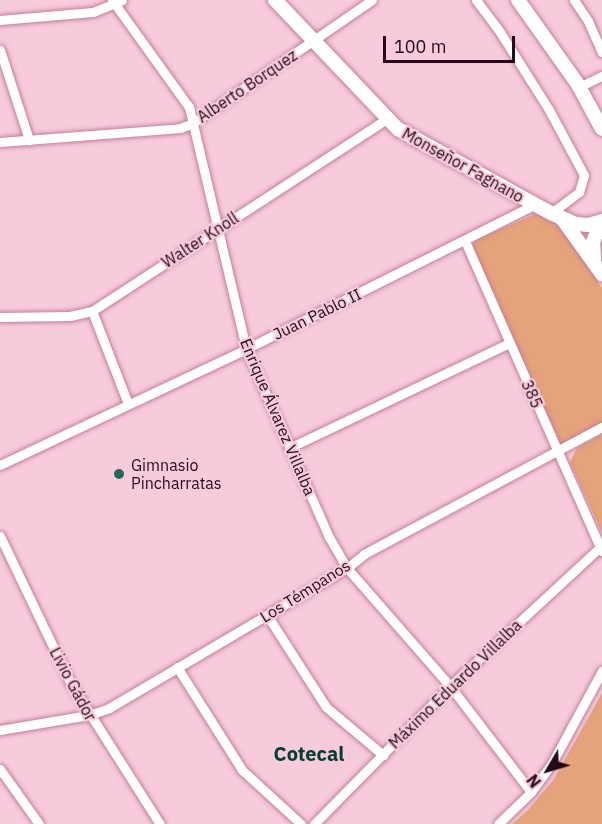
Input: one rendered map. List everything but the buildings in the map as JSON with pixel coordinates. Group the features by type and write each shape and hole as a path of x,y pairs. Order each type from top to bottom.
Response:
{"street":[{"name":"Monseñor Fagnano","path":"275,0 386,119 398,129 555,215 594,261 602,274"},
{"name":"Alberto Borquez","path":"0,142 172,130 193,123 372,0"},
{"path":"476,0 498,28 548,108 584,175 579,192 555,215 576,224 588,225 602,221"},
{"path":"518,0 579,87 602,129"},
{"path":"574,0 588,21 602,52"},
{"path":"0,20 93,12 116,2"},
{"name":"Enrique Álvarez Villalba","path":"116,2 189,107 246,349 323,526 347,568 450,686 531,792"},
{"path":"0,50 29,140"},
{"path":"579,87 602,76"},
{"name":"Walter Knoll","path":"0,317 70,316 92,311 386,119"},
{"name":"Juan Pablo II","path":"0,465 246,349 535,204"},
{"path":"594,261 593,242 602,221"},
{"name":"385","path":"465,241 601,549"},
{"path":"92,311 128,405"},
{"path":"289,448 509,343"},
{"name":"Los Témpanos","path":"0,730 89,715 109,708 347,568 364,554 602,427"},
{"name":"Livio Gádor","path":"0,536 89,715 160,824"},
{"name":"Máximo Eduardo Villalba","path":"314,824 450,686 601,549"},
{"path":"267,615 326,707 382,755"},
{"path":"177,667 243,770 301,824"},
{"path":"498,824 531,792 552,763 602,671"},
{"path":"0,769 39,824"}],"shaded area":[{"path":"535,214 549,219 567,233 602,288 602,422 561,445 474,255 473,246 476,240"},
{"path":"602,434 602,533 570,462 577,448"},
{"path":"602,693 602,824 512,824 528,810 554,779"}],"place":[{"name":"Gimnasio Pincharratas","path":"119,474"}],"district":[{"name":"Cotecal","path":"309,753"}]}
